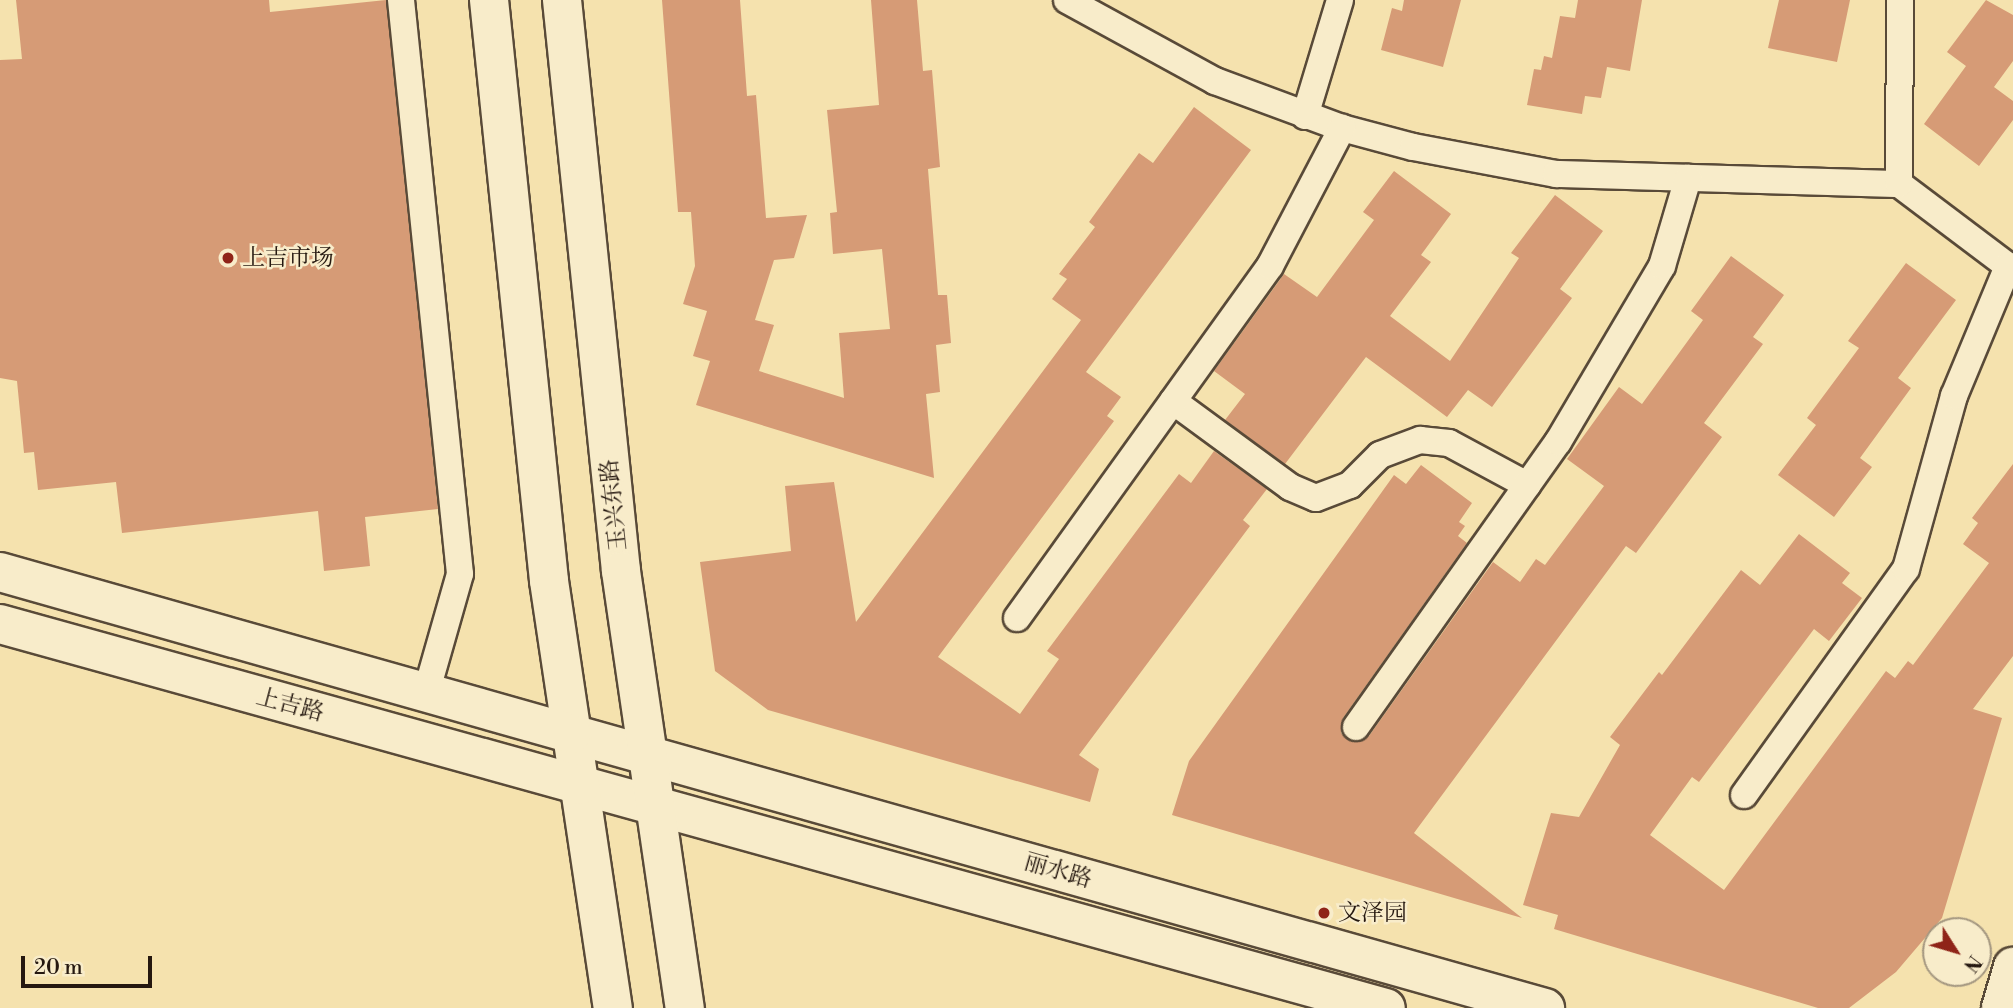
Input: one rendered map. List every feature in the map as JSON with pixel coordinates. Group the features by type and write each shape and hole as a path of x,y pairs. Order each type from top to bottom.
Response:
{"main road":[{"path":"489,0 549,581 613,1008"},
{"name":"玉兴东路","path":"562,0 621,571 685,1008"},
{"path":"0,572 572,734"},
{"name":"上吉路","path":"0,624 580,785"},
{"name":"丽水路","path":"572,734 1545,1008"},
{"name":"丽水路","path":"580,785 1387,1008"},
{"path":"2001,1008 2013,967"}],"lane":[{"path":"401,0 460,574 426,693"},
{"path":"1067,0 1158,54 1305,116 1342,128 1485,163 1556,174 1899,184 2010,269 1954,396 1906,569 1744,794"},
{"path":"1305,116 1340,0"},
{"path":"1899,184 1900,0"},
{"path":"1017,618 1282,248 1342,128"},
{"path":"1356,726 1527,485 1662,266 1688,178"},
{"path":"1173,401 1290,487 1316,498 1350,485 1380,455 1420,440 1449,443 1527,485"}],"building":[{"name":"上吉市场","path":"16,0 269,0 270,12 386,0 438,509 365,517 370,566 324,571 318,511 122,533 116,482 38,490 34,452 24,453 17,381 0,378 0,60 22,59"},
{"path":"662,0 740,0 747,96 756,95 766,218 807,215 794,258 774,260 755,320 774,325 759,371 844,398 839,333 890,329 882,249 833,254 830,213 837,212 827,110 879,105 871,0 917,0 923,71 932,70 940,167 928,169 938,295 947,295 951,343 936,345 940,392 926,394 934,478 696,405 710,361 693,356 707,311 683,304 695,266 691,212 678,212"},
{"path":"1404,0 1461,0 1443,67 1381,50 1392,8 1402,11"},
{"path":"1578,0 1642,0 1630,71 1607,67 1601,98 1585,96 1582,114 1527,105 1534,69 1541,70 1544,56 1552,58 1560,16 1575,18"},
{"path":"1779,0 1850,0 1837,62 1768,48"},
{"path":"1986,0 2013,15 2013,61 1994,87 2013,101 2013,120 1979,166 1924,124 1966,66 1947,52"},
{"path":"1194,107 1251,150 1086,372 1121,397 1107,416 1114,421 938,657 1020,714 1059,659 1047,651 1179,474 1191,483 1214,451 1267,489 1243,520 1250,526 1079,755 1099,769 1090,802 768,710 715,671 700,562 791,551 785,486 834,482 856,622 1081,320 1052,299 1067,279 1059,274 1095,227 1089,222 1139,153 1153,163"},
{"path":"1394,171 1451,214 1421,255 1431,262 1390,316 1450,361 1519,258 1511,253 1555,195 1603,231 1560,289 1572,298 1492,407 1468,390 1447,417 1366,357 1285,464 1225,420 1245,394 1214,371 1284,274 1317,297 1374,220 1363,212"},
{"path":"1731,256 1784,295 1753,337 1763,344 1704,423 1722,437 1636,553 1626,546 1414,833 1522,918 1172,815 1189,761 1394,475 1406,484 1421,465 1472,503 1459,522 1465,526 1458,536 1467,543 1343,718 1341,733 1348,740 1369,736 1493,562 1520,582 1536,559 1545,565 1604,486 1567,459 1619,387 1642,404 1703,320 1691,311"},
{"path":"1906,263 1956,300 1898,378 1911,388 1860,458 1872,467 1834,517 1778,475 1816,425 1807,418 1859,348 1848,341"},
{"path":"2013,464 2013,656 1973,709 2002,718 1942,917 1922,917 1922,941 1896,972 1849,1008 1818,1008 1554,929 1558,915 1523,905 1551,813 1579,817 1620,745 1610,737 1659,672 1662,675 1741,570 1760,585 1799,534 1850,573 1842,583 1862,598 1829,641 1814,629 1699,782 1692,777 1650,835 1724,890 1886,671 1895,678 1908,661 1913,665 1989,563 1963,544 1978,523 1972,518"}],"place":[{"name":"上吉市场","path":"228,258"},
{"name":"文泽园","path":"1324,913"}]}
